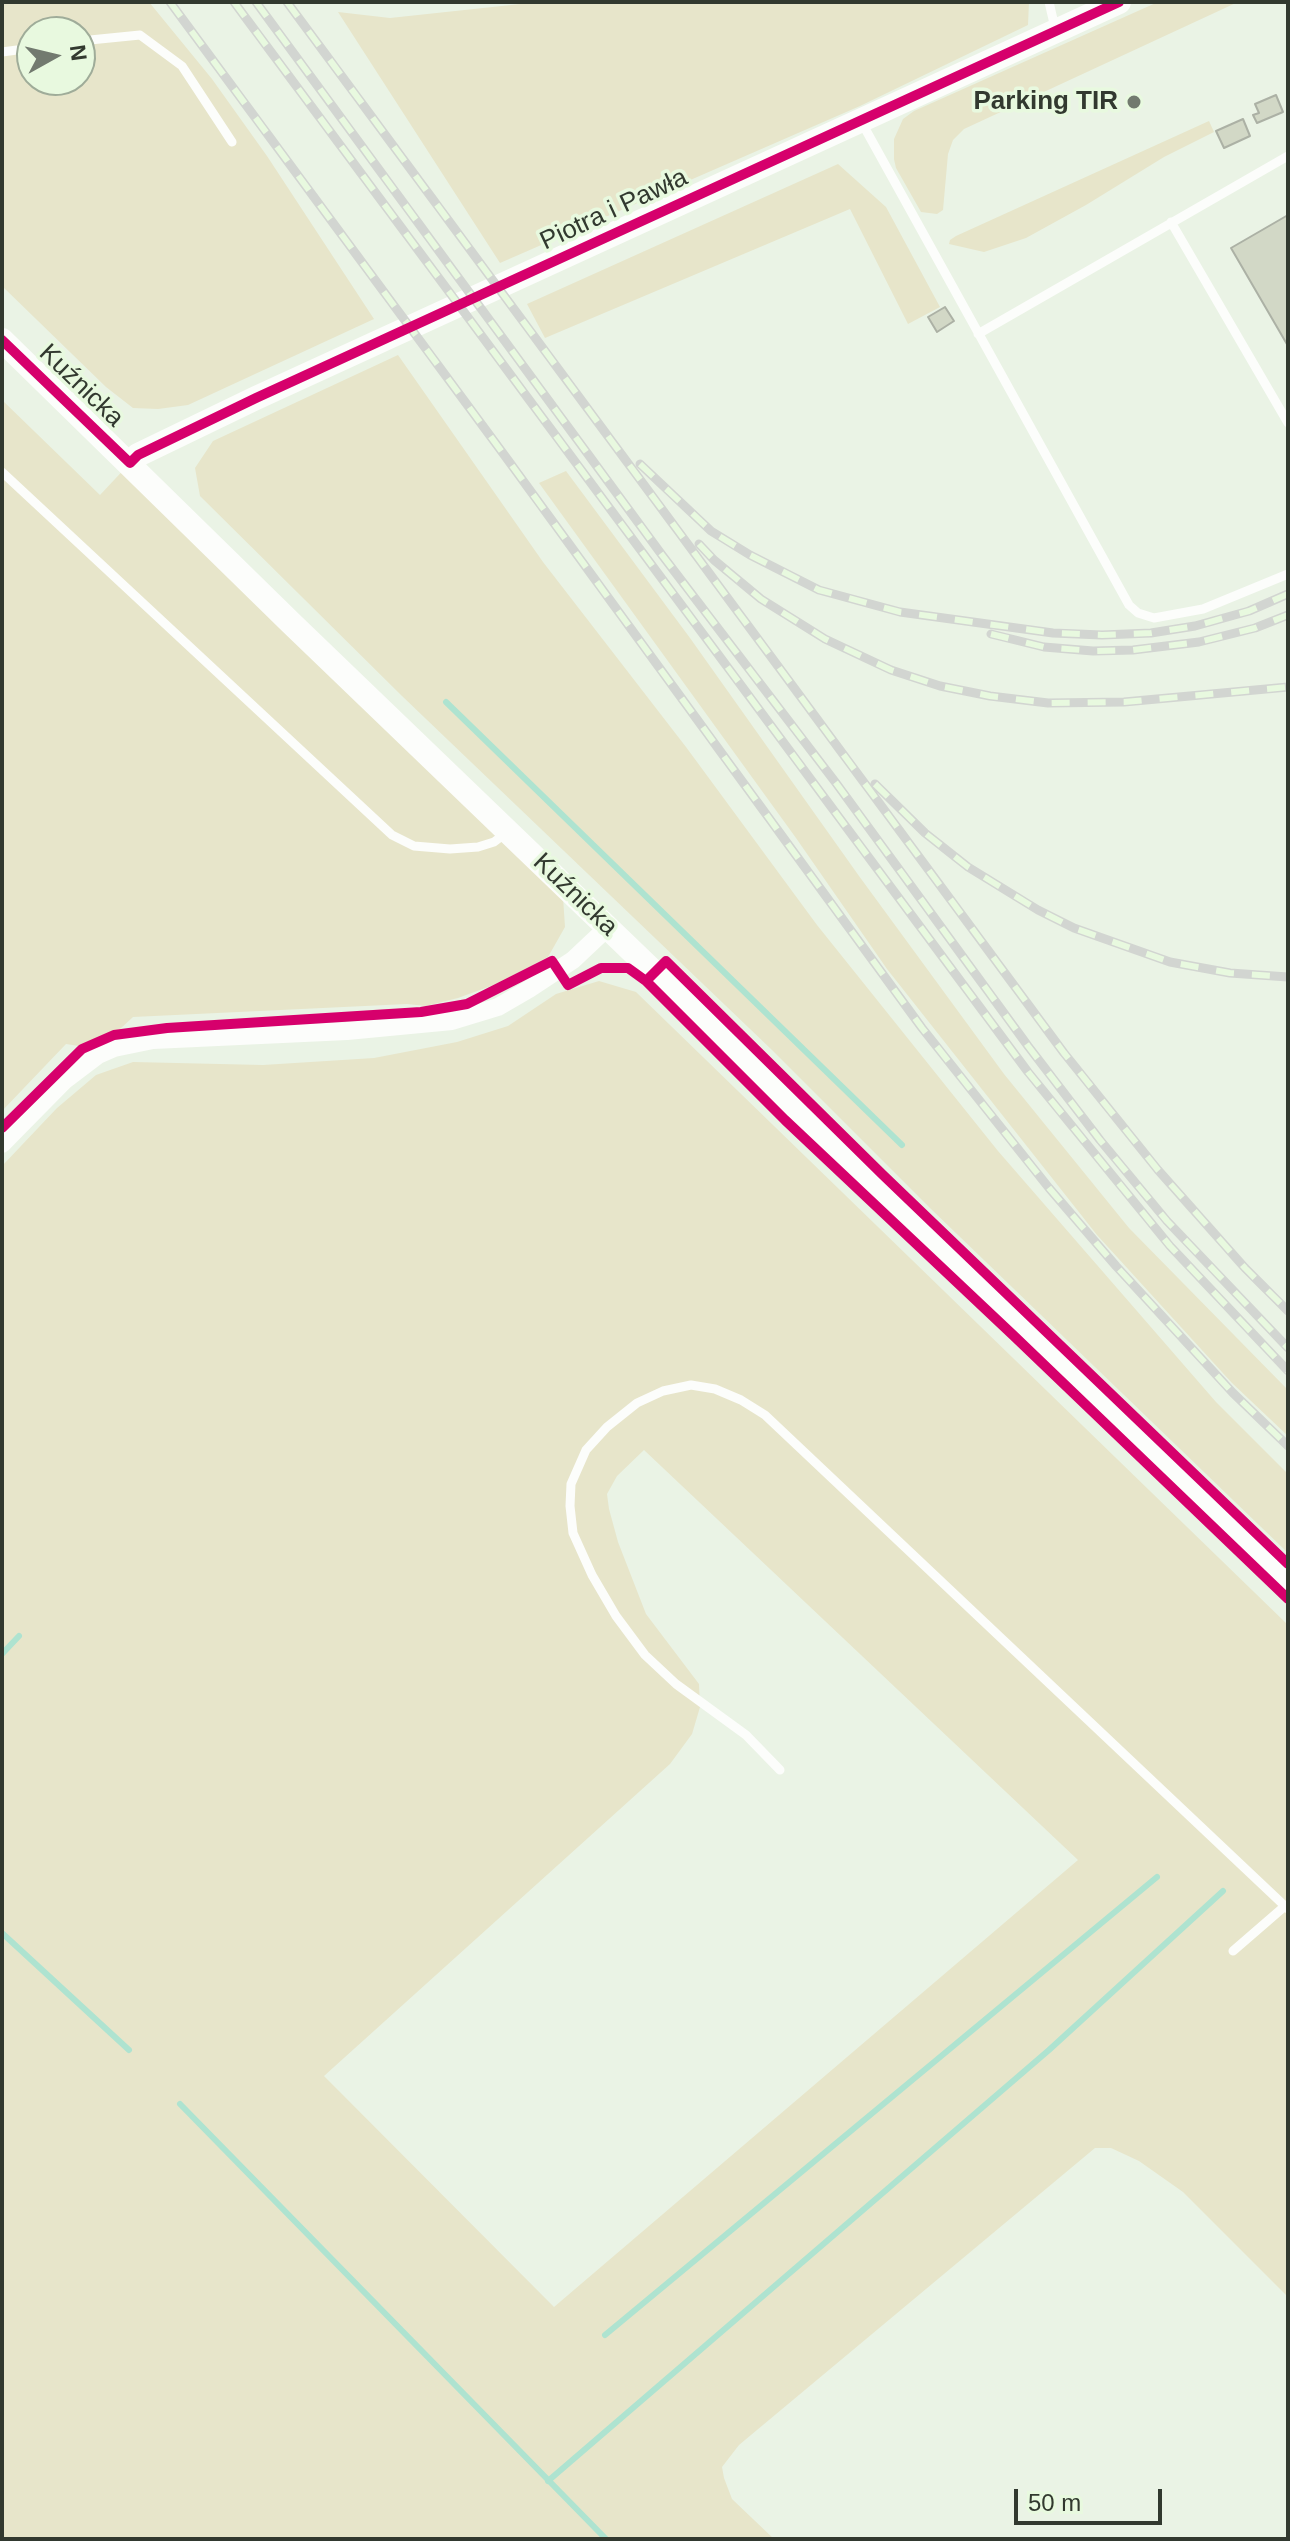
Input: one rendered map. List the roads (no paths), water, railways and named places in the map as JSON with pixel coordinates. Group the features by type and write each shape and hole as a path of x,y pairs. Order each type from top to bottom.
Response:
{"street":[{"name":"Piotra i Pawła","path":"130,463 138,455 342,358 1055,31 1105,5"},
{"name":"Kuźnicka","path":"2,340 291,623 1288,1582"},
{"path":"2,1144 65,1080 98,1055 114,1048 153,1040 347,1031 452,1021 498,1007 529,989 573,960 608,927"}],"lane":[{"path":"1049,2 1055,31"},
{"path":"96,39 140,35 182,66 232,142"},
{"path":"861,120 1129,605 1138,613 1154,618 1203,609 1288,574"},
{"path":"978,334 1288,156"},
{"path":"1171,222 1288,423"},
{"path":"2,472 392,835 414,846 450,849 478,847 494,842 509,831"},
{"path":"780,1770 746,1735 676,1684 645,1655 616,1616 592,1575 573,1533 571,1484 586,1450 607,1427 637,1403 663,1391 691,1385 715,1389 765,1415 1287,1908 1233,1951"}],"waterway":[{"path":"446,702 902,1145"},
{"path":"2,1654 19,1636"},
{"path":"605,2335 1157,1877"},
{"path":"548,2481 1049,2050 1223,1891"},
{"path":"2,1933 129,2050"},
{"path":"180,2104 606,2539"}],"railway":[{"path":"170,2 922,1028 1049,1188 1116,1266 1233,1393 1288,1446"},
{"path":"234,2 1028,1072 1170,1246 1288,1371"},
{"path":"256,2 662,555 836,783 1100,1140 1167,1221 1288,1348"},
{"path":"287,2 1064,1053 1158,1170 1245,1268 1288,1311"},
{"path":"640,464 711,531 750,555 819,590 900,612 1053,633 1151,633 1195,626 1249,611 1288,594"},
{"path":"699,544 761,599 825,639 891,670 940,686 1048,703 1124,702 1288,687"},
{"path":"991,634 1044,647 1133,650 1199,642 1255,628 1288,615"},
{"path":"875,784 925,833 968,867 1074,928 1170,962 1230,973 1288,977"}],"place":[{"name":"Parking TIR","path":"1134,102"}]}
